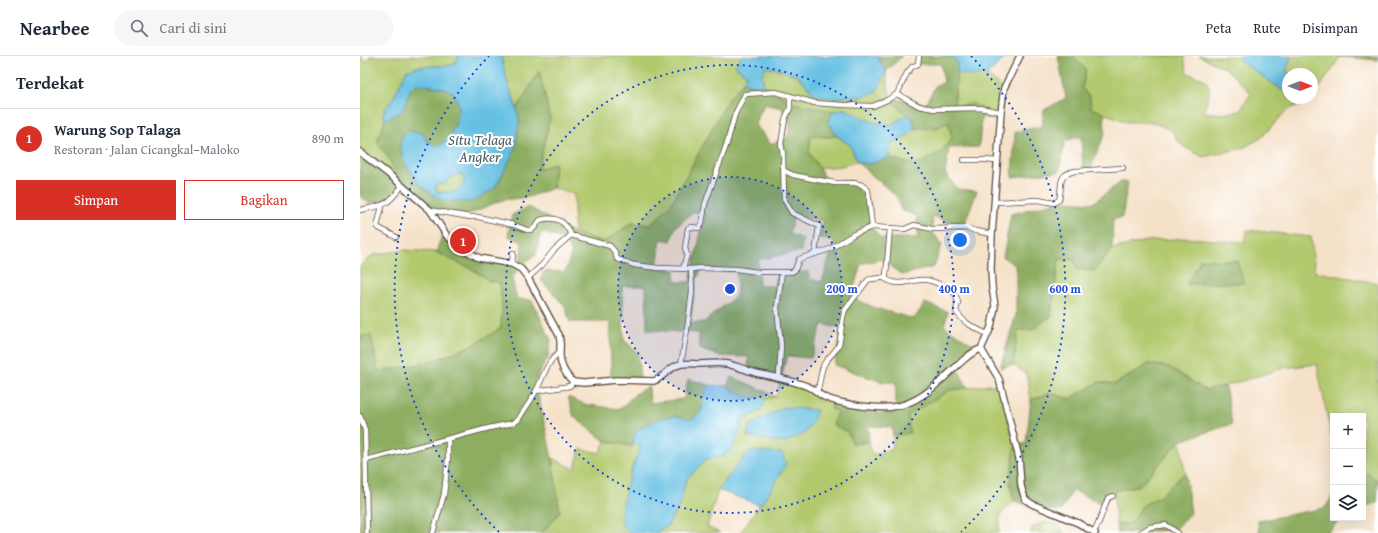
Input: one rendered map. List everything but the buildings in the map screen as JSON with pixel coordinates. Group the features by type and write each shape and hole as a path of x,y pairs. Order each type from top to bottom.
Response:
{"street":[{"path":"683,269 687,254 685,248 688,228 700,228 702,224 705,204 727,143 735,114 745,94 776,92 815,103 873,106 896,94 907,73 912,67 918,64 919,56"},
{"path":"360,152 430,210 447,236 460,247 479,258 512,264 521,269 528,278 559,335 561,340 559,354 564,371 573,382 584,383 616,380 654,381 660,379 673,366 681,364 727,364 780,377 808,387 817,391 823,396 837,401 876,408 906,405 929,391 970,354 981,349 994,316 995,306 991,269 992,234 1001,112 1004,88 1020,56"},
{"path":"896,94 919,106 934,109 980,108 1001,112"},
{"path":"790,96 790,108 785,119 781,144 784,154 784,199 792,213 819,226 815,253"},
{"path":"964,160 997,161"},
{"path":"995,202 1038,200 1054,203 1059,200 1061,181 1063,176 1068,172 1123,168"},
{"path":"783,170 793,175 813,179 835,183 855,183 862,185 868,190 872,227"},
{"path":"360,210 386,204 393,198 402,186"},
{"path":"382,206 377,227 396,236"},
{"path":"430,210 470,218 478,217 514,225 527,230 532,230 540,220 548,218 557,219 564,223 571,235 610,246 615,252 617,260 634,265 691,270 702,268 736,269 758,272 792,272 795,270 799,259 830,249 854,234 872,227 905,229 914,226 932,229 966,228 992,234"},
{"path":"884,278 886,276 890,228"},
{"path":"528,278 554,250 571,235"},
{"path":"512,264 513,253"},
{"path":"681,364 692,292 691,270"},
{"path":"780,377 781,346 777,307 782,272"},
{"path":"817,391 824,364 835,352 838,345 843,314 871,278 884,278 891,282 898,283 925,280 938,282 955,293 958,302 956,311 967,324 987,334"},
{"path":"981,349 999,379 1019,458 1021,486 1025,499 1032,504 1078,523 1094,533 1108,498 1113,496"},
{"path":"366,460 513,423 518,420 536,391 548,366 555,356 559,354"},
{"path":"536,391 570,386 573,382"},
{"path":"360,416 365,430 367,533"},
{"path":"433,533 444,494 448,459 448,440"},
{"path":"1140,533 1150,527 1166,525 1178,533"}],"green space":[{"path":"360,56 366,63 370,56 459,56 454,65 417,67 401,82 393,99 385,109 383,115 385,120 377,142 390,160 400,184 360,147"},
{"path":"501,56 742,56 735,66 747,75 728,100 671,204 650,225 632,223 604,242 574,233 574,194 553,188 555,163 538,170 550,118 539,71 517,109 506,77"},
{"path":"877,56 902,56 886,72"},
{"path":"918,56 948,56 957,61 954,106 973,104 982,108 979,147 949,148 945,173 957,189 977,191 962,230 932,215 933,233 942,244 934,267 902,275 881,259 861,264 851,297 875,308 914,319 925,303 948,312 944,326 974,345 954,363 968,388 950,390 908,415 910,433 893,436 892,427 868,426 869,442 853,444 848,432 833,425 837,411 831,409 834,398 877,413 896,413 896,382 882,382 834,365 842,329 822,324 811,358 787,356 781,380 748,369 749,357 719,356 699,349 699,333 647,330 646,286 622,286 624,340 638,353 640,379 611,378 610,322 570,322 565,306 541,280 544,271 565,272 572,252 563,239 541,232 536,255 520,266 522,242 508,236 512,215 529,207 574,233 604,242 632,223 650,225 671,204 728,100 743,82 757,86 764,85 792,103 833,111 829,122 837,136 811,136 809,153 828,182 852,181 871,206 870,226 881,238 918,238 917,216 901,210 897,197 857,162 869,164 889,158 916,165 941,152 952,138 948,122 937,128 914,128 912,117 906,115 890,98 926,104 936,85 944,83 941,64 918,64","holes":["764,104 782,108 791,127 787,138 771,144 755,124","693,212 705,214 690,282 675,282 675,270 657,267 661,239 671,241 675,228","794,215 823,221 820,238 834,242 822,282 810,279 808,272 777,273 775,286 759,286 758,260 801,251 803,239 789,234","701,270 736,271 736,296 704,322 690,323 696,281"]},
{"path":"1058,56 1073,56 1086,70 1082,88 1090,98 1091,108 1104,113 1105,133 1091,168 1083,168 1081,136 1065,141 1059,171 1012,177 1015,132 1042,126 1044,110 1066,98"},
{"path":"1073,56 1184,56 1187,73 1206,80 1210,90 1204,112 1223,114 1240,111 1251,93 1225,68 1199,56 1238,56 1239,60 1282,90 1282,104 1300,104 1286,111 1261,138 1243,148 1203,157 1186,148 1176,139 1173,131 1153,122 1127,122 1091,108 1090,98 1082,88 1086,70"},
{"path":"1291,56 1340,57 1318,90 1318,68 1287,68"},
{"path":"1339,56 1378,56 1378,60 1340,57"},
{"path":"765,67 778,69 798,76 814,94 833,99 849,96 861,97 876,91 886,72 890,98 906,115 891,125 872,122 845,109 833,111 792,103 764,85 762,74"},
{"path":"539,71 550,118 538,170 555,163 553,188 529,197 502,200 467,215 430,209 400,184 387,200 369,203 360,196 360,147 399,183 390,160 377,142 385,120 403,111 410,90 416,84 439,87 452,91 459,106 456,124 450,135 442,143 437,146 427,141 422,133 400,144 403,159 420,185 440,200 495,188 515,150 519,120 517,109"},
{"path":"957,73 974,76 987,75 1004,90 1000,121 982,117 982,109 954,106"},
{"path":"948,122 952,138 941,152 916,165 889,158 891,143 908,136 914,128 937,128"},
{"path":"811,136 837,136 850,145 857,162 842,166 819,168 809,153"},
{"path":"460,173 465,180 459,189 449,192 438,192 436,190 436,184 444,184 450,178"},
{"path":"1121,182 1128,182 1122,218 1113,219 1112,249 1094,271 1076,269 1075,260 1059,259 1051,316 1032,330 1018,330 1013,365 1000,368 1016,315 1016,266 1003,257 1011,214 1061,201 1093,203"},
{"path":"1247,230 1311,237 1315,272 1378,283 1378,482 1369,473 1366,474 1366,413 1330,413 1330,431 1317,364 1284,368 1225,386 1205,390 1169,367 1149,364 1115,384 1099,382 1070,399 1050,393 1031,400 1027,374 1013,365 1018,330 1051,315 1059,259 1076,260 1094,271 1112,249 1147,241 1187,238 1244,242"},
{"path":"443,233 479,258 520,266 512,279 517,299 532,300 551,340 548,358 535,380 552,458 560,512 542,533 360,533 363,467 360,466 360,337 371,335 378,371 410,366 442,357 473,344 501,328 502,303 500,283 489,281 477,272 436,252"},
{"path":"404,250 436,252 477,272 489,281 500,283 502,303 501,328 473,344 442,357 410,366 378,371 371,335 360,337 360,266 373,255"},
{"path":"1201,259 1237,261 1244,283 1186,284"},
{"path":"1149,364 1169,367 1205,390 1225,386 1232,424 1180,441 1140,485 1114,491 1103,505 1073,490 1061,511 1039,509 1014,501 1010,483 1015,447 1026,443 1031,400 1050,393 1070,399 1099,382 1116,384"},
{"path":"731,377 776,397 766,399 745,397 727,386"},
{"path":"688,379 709,385 704,394 701,412 691,420 675,416 637,430 632,446 605,441 574,417 568,397 587,405 620,409 635,394 649,386 650,403 684,399"},
{"path":"781,380 834,398 837,411 853,444 869,442 872,455 893,449 893,436 910,432 907,415 950,390 998,384 1015,447 1010,483 1014,501 1000,515 999,533 740,533 772,488 732,474 718,490 707,527 720,533 656,533 668,525 680,505 686,480 706,459 723,457 733,448 744,419 760,411 766,399 776,397"},
{"path":"605,441 632,446 640,443 640,450 633,464 622,525 630,533 542,533 560,512 552,458 575,469 580,449 600,453"},
{"path":"1180,441 1185,473 1159,497 1142,506 1132,523 1116,525 1114,491 1140,485"},
{"path":"360,466 363,467 361,507 360,507"},
{"path":"1185,473 1191,513 1175,530 1150,531 1148,533 1117,533 1116,525 1132,523 1142,506 1159,497"},
{"path":"1369,473 1378,482 1377,503 1366,506 1366,485 1366,474"},
{"path":"1330,500 1330,521 1339,521 1327,533 1259,533 1258,521 1325,508"},
{"path":"1045,522 1058,524 1064,533 1030,533 1033,527"}],"water":[{"name":"Situ Telaga Angker","path":"459,56 501,56 519,120 515,150 495,188 471,202 440,200 420,185 403,160 400,144 403,135 408,131 422,133 427,141 437,146 450,135 456,124 459,112 457,100 452,91 439,87 416,84 410,90 403,111 385,120 383,115 385,109 393,99 406,71 417,67 454,65","holes":["460,173 465,180 461,187 455,191 439,192 436,190 437,184 444,184 450,178"]},
{"path":"742,56 877,56 886,72 877,91 861,97 849,96 833,99 814,94 798,76 778,69 766,67 762,74 764,85 757,86 743,82 747,75 735,66"},
{"path":"948,56 1007,56 987,75 974,76 957,73 957,61"},
{"path":"1238,56 1291,56 1287,68 1282,68 1282,90 1239,60"},
{"path":"845,109 872,122 891,125 906,115 912,117 914,128 908,136 891,143 889,158 869,164 857,162 850,145 837,136 829,122 833,111"},
{"path":"709,385 727,386 745,397 766,399 760,411 744,419 733,448 723,457 706,459 686,480 680,504 668,525 656,533 630,533 622,524 621,512 627,485 639,449 640,443 632,446 637,430 657,419 675,416 691,420 701,412 704,394"},
{"path":"784,407 817,410 812,423 804,434 783,443 747,436 749,426"},
{"path":"751,451 782,453 786,464 760,505 718,490 747,453"}],"place":[{"name":"Warung Sop Talaga","path":"463,241"}]}
